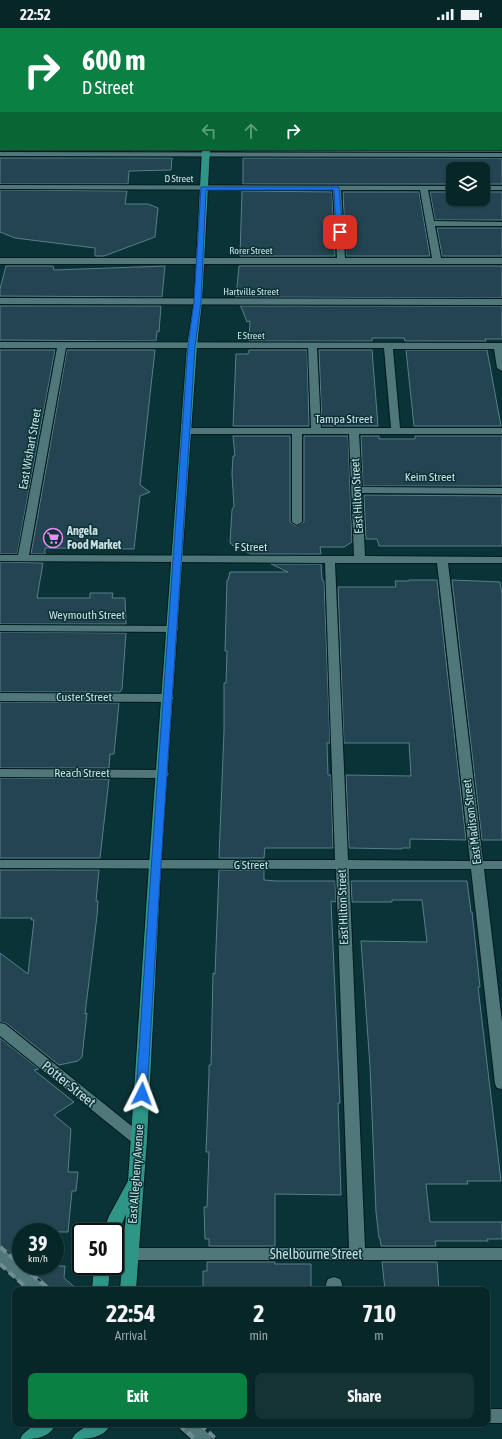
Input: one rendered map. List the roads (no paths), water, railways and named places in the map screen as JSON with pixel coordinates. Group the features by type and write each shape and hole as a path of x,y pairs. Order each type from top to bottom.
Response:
{"main road":[{"name":"East Allegheny Avenue","path":"128,1287 139,1140 155,864 163,774 192,346 198,302 206,152"},
{"path":"114,1223 136,1181"},
{"path":"100,1287 101,1275"},
{"path":"29,1439 43,1427"},
{"path":"81,1439 98,1427"}],"street":[{"path":"0,154 206,152 502,155"},
{"name":"D Street","path":"0,187 446,188"},
{"path":"337,188 342,261"},
{"path":"424,188 437,261"},
{"path":"490,188 502,188"},
{"path":"430,223 502,224"},
{"name":"Rorer Street","path":"0,261 502,261"},
{"name":"Hartville Street","path":"0,301 502,302"},
{"name":"E Street","path":"0,345 500,346"},
{"name":"East Wishart Street","path":"23,558 62,345"},
{"path":"312,346 316,432"},
{"path":"388,346 396,432"},
{"path":"500,346 502,368"},
{"name":"Tampa Street","path":"186,431 502,431"},
{"path":"297,432 297,522"},
{"name":"East Hilton Street","path":"354,432 360,560"},
{"name":"Keim Street","path":"357,490 502,491"},
{"name":"F Street","path":"0,558 177,560 502,560"},
{"name":"East Hilton Street","path":"330,560 357,1254"},
{"name":"East Madison Street","path":"442,560 502,1084"},
{"name":"Weymouth Street","path":"0,628 173,629"},
{"name":"Custer Street","path":"0,697 168,698"},
{"name":"Reach Street","path":"0,773 163,774"},
{"name":"G Street","path":"0,864 502,865"},
{"name":"Potter Street","path":"0,1028 139,1140"},
{"name":"Shelbourne Street","path":"131,1254 502,1254"},
{"path":"0,1255 35,1287"},
{"path":"189,1427 203,1439"}],"railway":[{"path":"0,1247 12,1257"},
{"path":"0,1264 26,1287"},
{"path":"32,1275 46,1287"},
{"path":"182,1427 195,1439"},
{"path":"203,1427 216,1439"}],"place":[{"name":"Angela Food Market","path":"53,538"}]}
